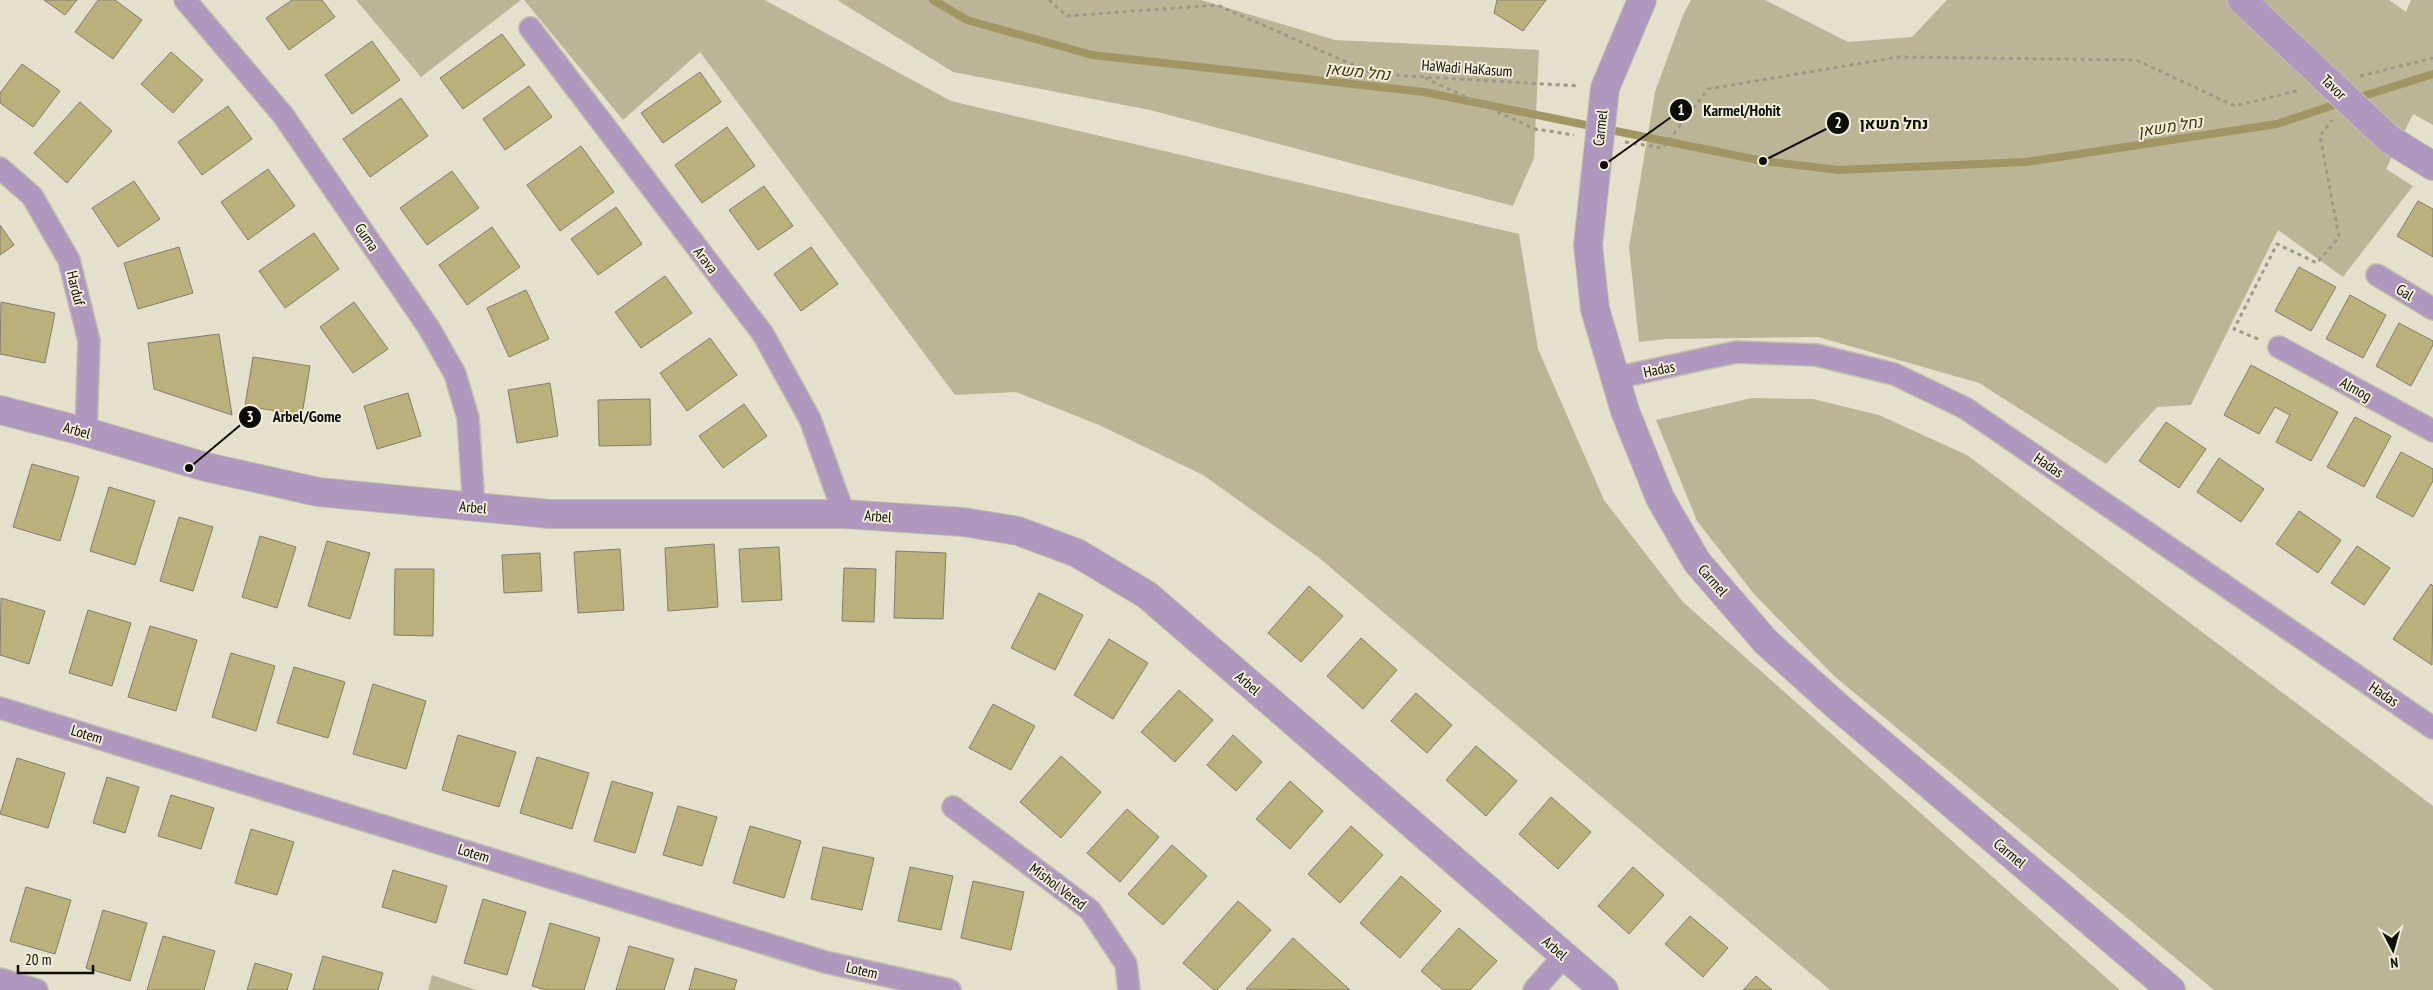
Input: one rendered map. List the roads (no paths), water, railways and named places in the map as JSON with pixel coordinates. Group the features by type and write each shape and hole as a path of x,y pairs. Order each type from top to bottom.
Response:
{"street":[{"name":"Guma","path":"185,0 283,115 437,343 455,374 468,418 474,508"},
{"name":"Carmel","path":"1642,0 1604,88 1588,245 1595,309 1625,412 1660,498 1697,562 1766,642 1837,706 2171,990"},
{"name":"Tavor","path":"2242,0 2352,90 2389,140 2433,166"},
{"name":"Arava","path":"530,28 763,334 810,419 844,514"},
{"name":"Harduf","path":"0,168 32,196 69,260 89,341 86,432"},
{"name":"Gal","path":"2378,275 2433,309"},
{"name":"Almog","path":"2279,347 2433,431"},
{"name":"Hadas","path":"1615,378 1736,352 1816,355 1894,374 1966,408 2433,728"},
{"name":"Arbel","path":"0,410 86,432 206,467 318,492 550,514 844,514 963,522 1018,531 1077,553 1147,596 1604,990"},
{"name":"Lotem","path":"0,708 825,962 950,990"},
{"name":"Mishol Vered","path":"953,807 1090,910 1126,964 1129,990"},
{"path":"1534,990 1564,956"},
{"path":"0,979 37,990"}],"waterway":[{"name":"נחל משאן","path":"933,0 967,20 1092,55 1424,92 1763,161 1839,170 2026,162 2277,124 2343,102"},
{"name":"נחל משאן","path":"2354,99 2433,74"}],"place":[{"name":"נחל משאן","path":"1763,161"},
{"name":"Karmel/Hohit","path":"1604,165"},
{"name":"Arbel/Gome","path":"189,468"}]}
